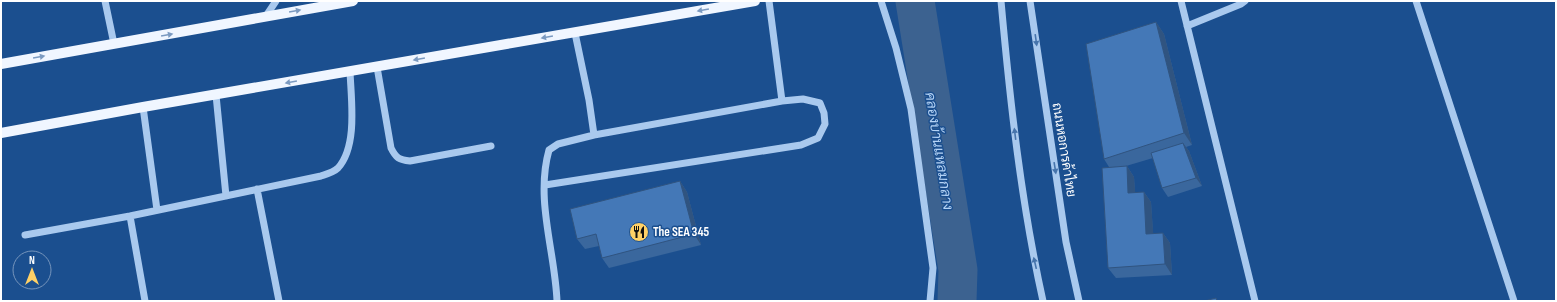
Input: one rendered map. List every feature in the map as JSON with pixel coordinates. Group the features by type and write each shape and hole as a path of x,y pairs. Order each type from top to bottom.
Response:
{"main road":[{"path":"1,64 353,1"},
{"path":"1,133 216,94 755,1"}],"street":[{"path":"105,1 114,44"},
{"path":"266,16 276,1"},
{"path":"769,1 782,101"},
{"path":"880,1 896,48 911,108 933,268 930,301"},
{"path":"1001,1 1022,189 1033,256 1043,301"},
{"name":"ถนนหอการค้าไทย","path":"1030,1 1066,242 1079,301"},
{"path":"1181,1 1255,301"},
{"path":"1187,26 1245,1"},
{"path":"1416,1 1514,301"},
{"path":"575,33 589,100 594,135"},
{"path":"377,67 391,148 395,156 400,160 410,161 491,146"},
{"path":"25,235 130,216 322,176 337,169 346,156 351,136 350,71"},
{"path":"216,94 226,196"},
{"path":"545,185 801,145 818,138 826,124 824,113 820,104 803,99 782,101 594,135 558,144 549,150 546,163 545,185 546,219 557,301"},
{"path":"143,107 157,210"},
{"path":"258,189 279,301"},
{"path":"130,216 145,301"}],"building":[{"path":"1156,22 1184,133 1104,159 1086,44"},
{"path":"1183,143 1196,178 1162,188 1151,153"},
{"path":"1127,166 1128,193 1144,192 1146,234 1163,233 1165,264 1108,268 1102,168"},
{"name":"The SEA 345","path":"680,181 694,234 602,258 596,234 577,239 570,209"},
{"path":"1216,298 1217,301 1204,301"}],"waterway":[{"name":"คลองบ้านแหลมกลาง","path":"915,1 958,270 957,301"}],"place":[{"name":"The SEA 345","path":"639,232"}]}
